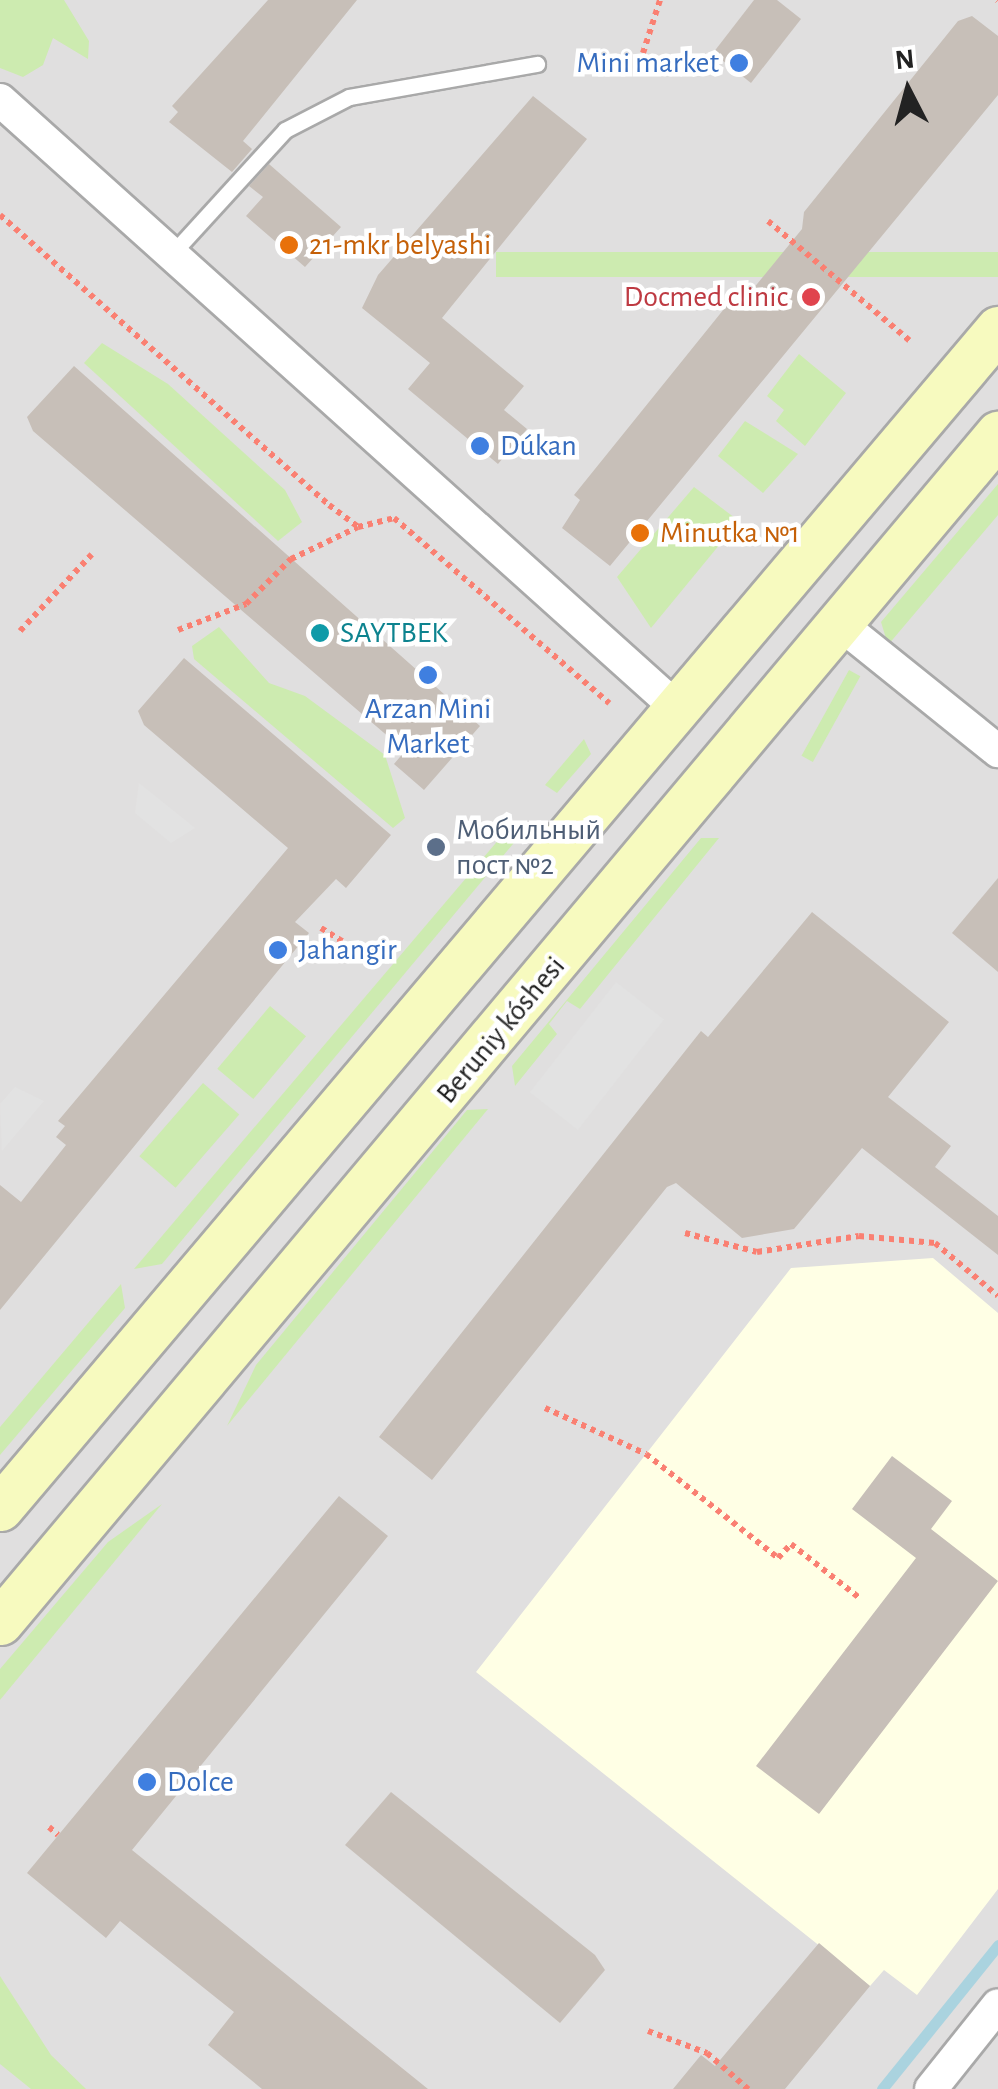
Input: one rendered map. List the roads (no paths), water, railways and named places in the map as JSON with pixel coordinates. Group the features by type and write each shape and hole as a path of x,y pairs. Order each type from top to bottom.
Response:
{"main road":[{"path":"0,1508 998,329"},
{"path":"956,379 998,417"},
{"name":"Beruniy kóshesi","path":"0,1622 998,434"}],"street":[{"path":"0,100 676,708"},
{"path":"840,624 998,751"},
{"path":"931,2089 998,2005"}],"lane":[{"path":"171,256 285,130 350,97 537,64"}],"waterway":[{"path":"882,2089 998,1945"}],"place":[{"name":"Mini market","path":"739,63"},
{"name":"21-mkr belyashi","path":"289,245"},
{"name":"Docmed clinic","path":"811,297"},
{"name":"Dúkan","path":"480,446"},
{"name":"Minutka №1","path":"640,533"},
{"name":"SAYTBEK","path":"320,633"},
{"name":"Arzan Mini Market","path":"428,675"},
{"name":"Мобильный пост №2","path":"436,847"},
{"name":"Jahangir","path":"278,950"},
{"name":"Dolce","path":"147,1782"}]}
